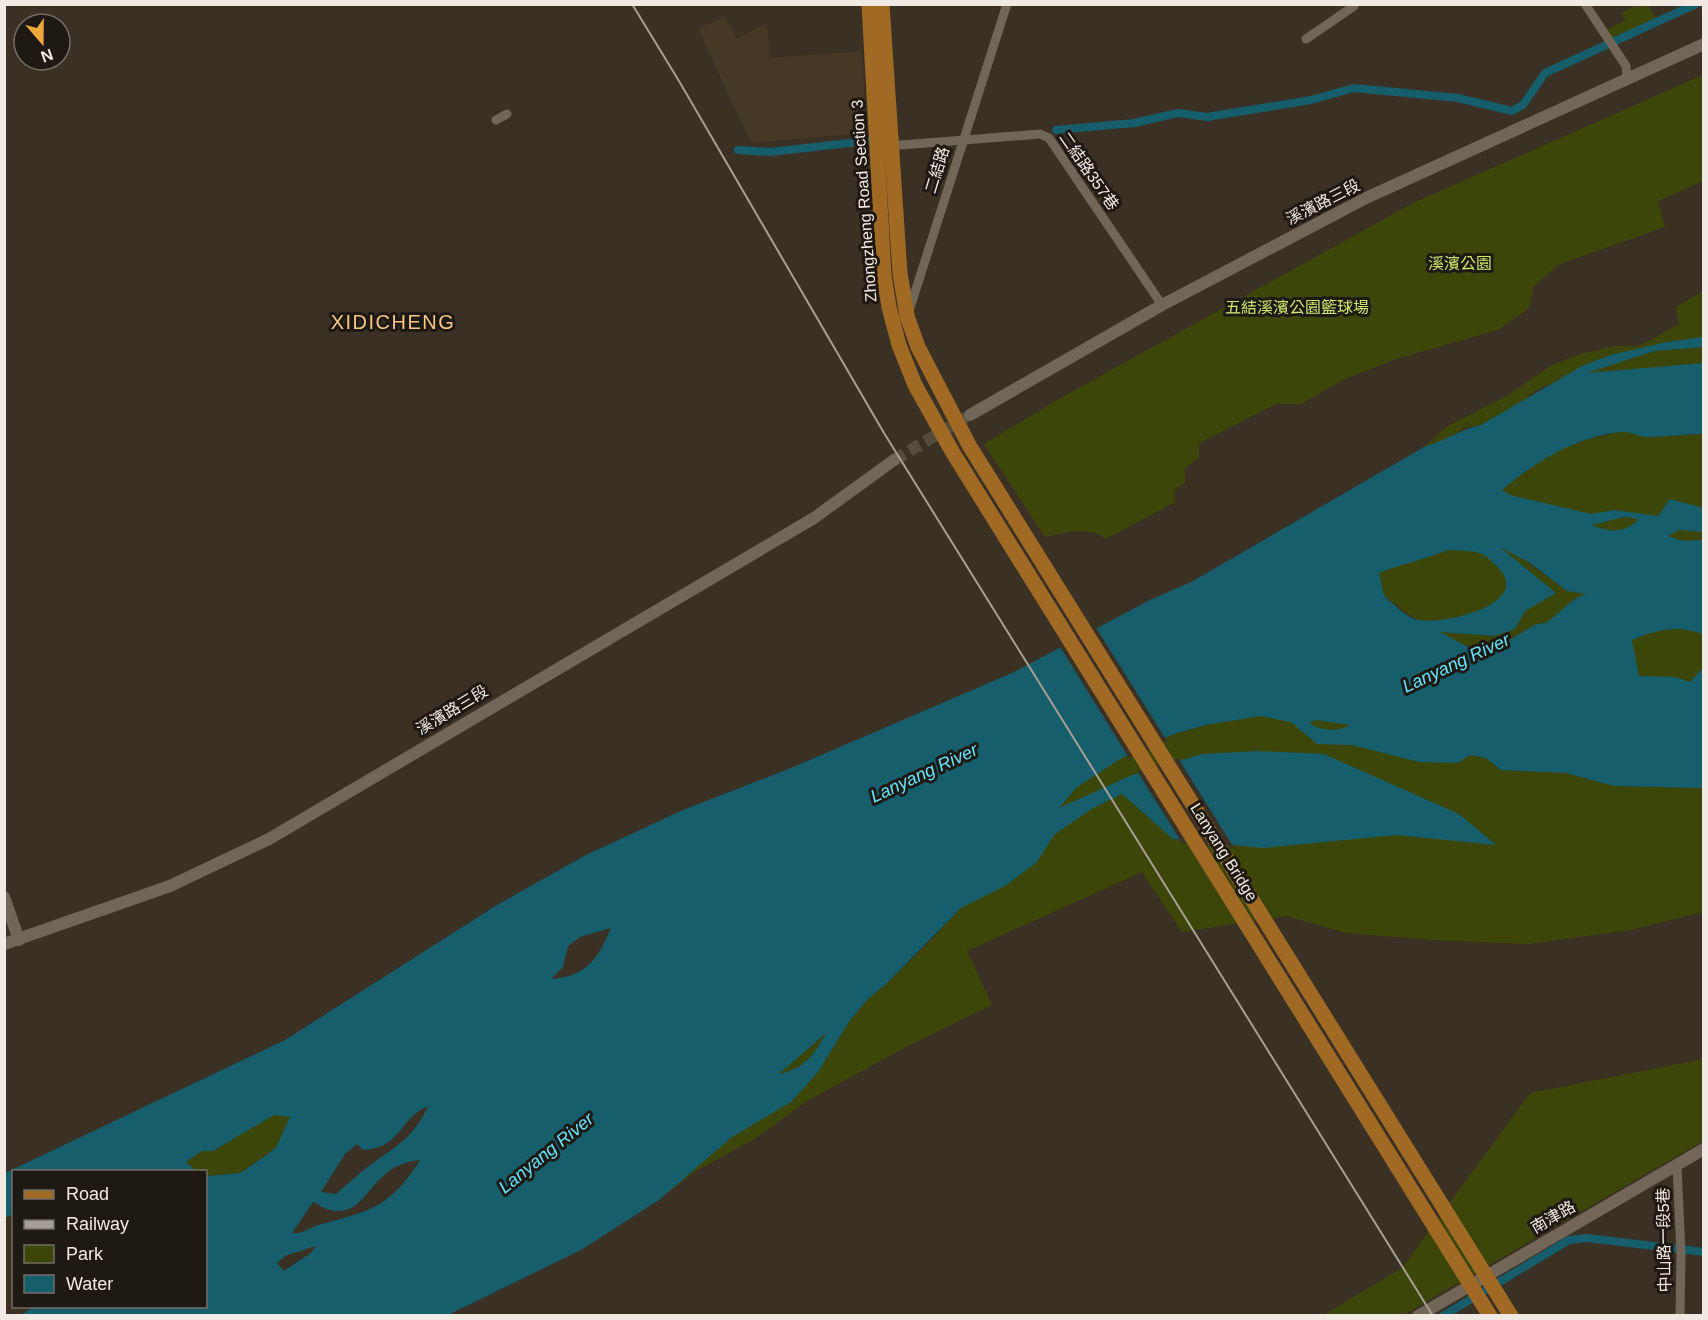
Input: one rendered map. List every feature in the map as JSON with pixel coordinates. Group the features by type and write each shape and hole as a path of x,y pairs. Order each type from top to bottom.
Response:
{"main road":[{"name":"Zhongzheng Road Section 3","path":"869,4 907,316 934,380 969,445"},
{"name":"Zhongzheng Road Section 3","path":"882,4 885,146 884,275 898,345 915,385 953,453"},
{"name":"Lanyang Bridge","path":"969,445 1510,1316"},
{"name":"Lanyang Bridge","path":"953,453 1490,1316"}],"street":[{"name":"二結路","path":"898,345 1007,4"},
{"path":"1585,4 1626,66 1626,78"},
{"path":"1306,39 1354,6"},
{"name":"溪濱路三段","path":"970,415 1162,305 1398,183 1704,44"},
{"path":"496,120 507,114"},
{"name":"二結路357巷","path":"885,146 962,140 1042,129 1059,150 1162,305"},
{"name":"溪濱路三段","path":"4,944 170,886 269,839 814,518 894,460"},
{"path":"4,897 19,940"},
{"name":"南津路","path":"1419,1315 1704,1149"},
{"name":"中山路一段5巷","path":"1677,1165 1681,1247 1680,1316"}],"shaded area":[{"path":"725,16 737,39 767,23 770,58 862,51 866,133 751,143 698,29"}],"green space":[{"path":"1636,5 1648,5 1657,20 1613,40 1605,31 1625,20 1622,13"},
{"name":"溪濱公園","path":"1703,75 1703,181 1658,201 1665,227 1560,264 1534,286 1529,308 1498,330 1396,359 1345,379 1301,404 1276,404 1199,443 1199,458 1185,468 1185,482 1174,491 1175,502 1106,539 1084,531 1045,537 984,444 1057,400 1413,203"},
{"path":"1703,291 1703,363 1547,385 1534,391 1523,402 1481,425 1464,428 1447,441 1424,447 1446,427 1503,398 1552,365 1577,355 1615,346 1639,346 1679,324 1676,307"},
{"path":"1623,431 1648,437 1703,434 1703,550 1444,518 1522,455"},
{"path":"1497,546 1512,551 1567,591 1588,594 1547,623 1533,626 1498,646 1484,648 1469,646 1438,633 1384,596 1379,573 1386,558 1445,547"},
{"path":"1703,616 1704,700 1546,667 1594,642"},
{"path":"1258,715 1332,720 1486,758 1501,770 1566,773 1614,786 1703,788 1703,912 1631,930 1528,944 1346,933 1286,916 1182,932 1142,872 967,951 992,1005 910,1045 807,1101 756,1138 696,1171 659,1200 685,1165 796,1090 818,1072 851,1019 869,998 934,937 1078,777 1174,734"},
{"path":"828,1031 803,1064 778,1074"},
{"path":"1703,1059 1703,1141 1403,1315 1322,1316 1402,1268 1530,1093"},
{"path":"307,1070 293,1136 240,1173 207,1176 207,1170 195,1170 185,1162"}],"water":[{"name":"Lanyang River","path":"1703,337 1703,347 1654,351 1587,373 1703,363 1703,434 1648,437 1628,432 1605,434 1557,452 1502,490 1510,495 1591,514 1614,510 1658,516 1670,499 1703,508 1703,532 1679,530 1668,536 1683,541 1703,540 1703,634 1676,629 1651,633 1632,640 1639,676 1675,677 1690,682 1703,668 1703,788 1614,786 1566,773 1501,770 1486,758 1470,755 1458,763 1419,762 1352,745 1317,744 1291,722 1260,716 1206,725 1174,734 1120,759 1076,788 1059,808 1132,775 1202,754 1258,751 1324,754 1459,814 1496,845 1397,835 1263,848 1173,839 1122,794 1093,808 1055,834 1037,862 1005,886 961,908 886,984 869,998 851,1019 818,1072 791,1102 732,1137 659,1200 581,1250 448,1315 21,1315 32,1308 207,1308 207,1176 240,1173 268,1154 276,1147 290,1117 274,1115 213,1151 202,1151 186,1162 195,1170 12,1170 12,1214 5,1218 5,1173 285,1040 497,905 586,855 683,810 791,768 1012,673 1150,600 1193,581 1424,447 1481,425 1582,366 1611,355 1667,342","holes":["1624,517 1639,519 1634,524 1617,530 1592,525","1500,547 1530,563 1567,591 1586,594 1576,598 1546,623 1536,624 1499,646 1482,650 1470,648 1440,632 1495,636 1515,629 1525,611 1556,593","1447,550 1472,551 1492,561 1501,571 1506,583 1503,594 1493,603 1478,611 1429,621 1414,619 1384,596 1379,573","1316,720 1350,725 1335,730 1309,723","611,928 601,949 582,970 551,979 563,967 568,946 580,937","826,1033 802,1065 779,1074","428,1106 414,1129 395,1147 336,1194 321,1192 345,1154 357,1144 363,1150 386,1144 418,1111","420,1160 399,1188 377,1205 352,1216 292,1233 313,1202 330,1210 348,1209 360,1201 386,1173 404,1163","316,1246 312,1252 284,1271 277,1263 285,1256"]}],"pier":[{"path":"1095,626 1167,741 1129,758 1059,645"},
{"path":"1178,758 1234,848 1182,843 1137,771"}],"waterway":[{"path":"1056,130 1134,123 1178,113 1207,117 1311,100 1354,88 1458,98 1512,111 1523,105 1545,73 1696,4"},
{"path":"738,150 770,152 867,141"},
{"path":"1443,1316 1569,1240 1587,1238 1704,1252"}],"tunnel":[{"path":"894,460 970,415"}],"railway":[{"path":"632,4 884,433 1433,1316"}],"district":[{"name":"XIDICHENG","path":"393,322"}],"park label":[{"name":"五結溪濱公園籃球場","path":"1297,307"}]}
